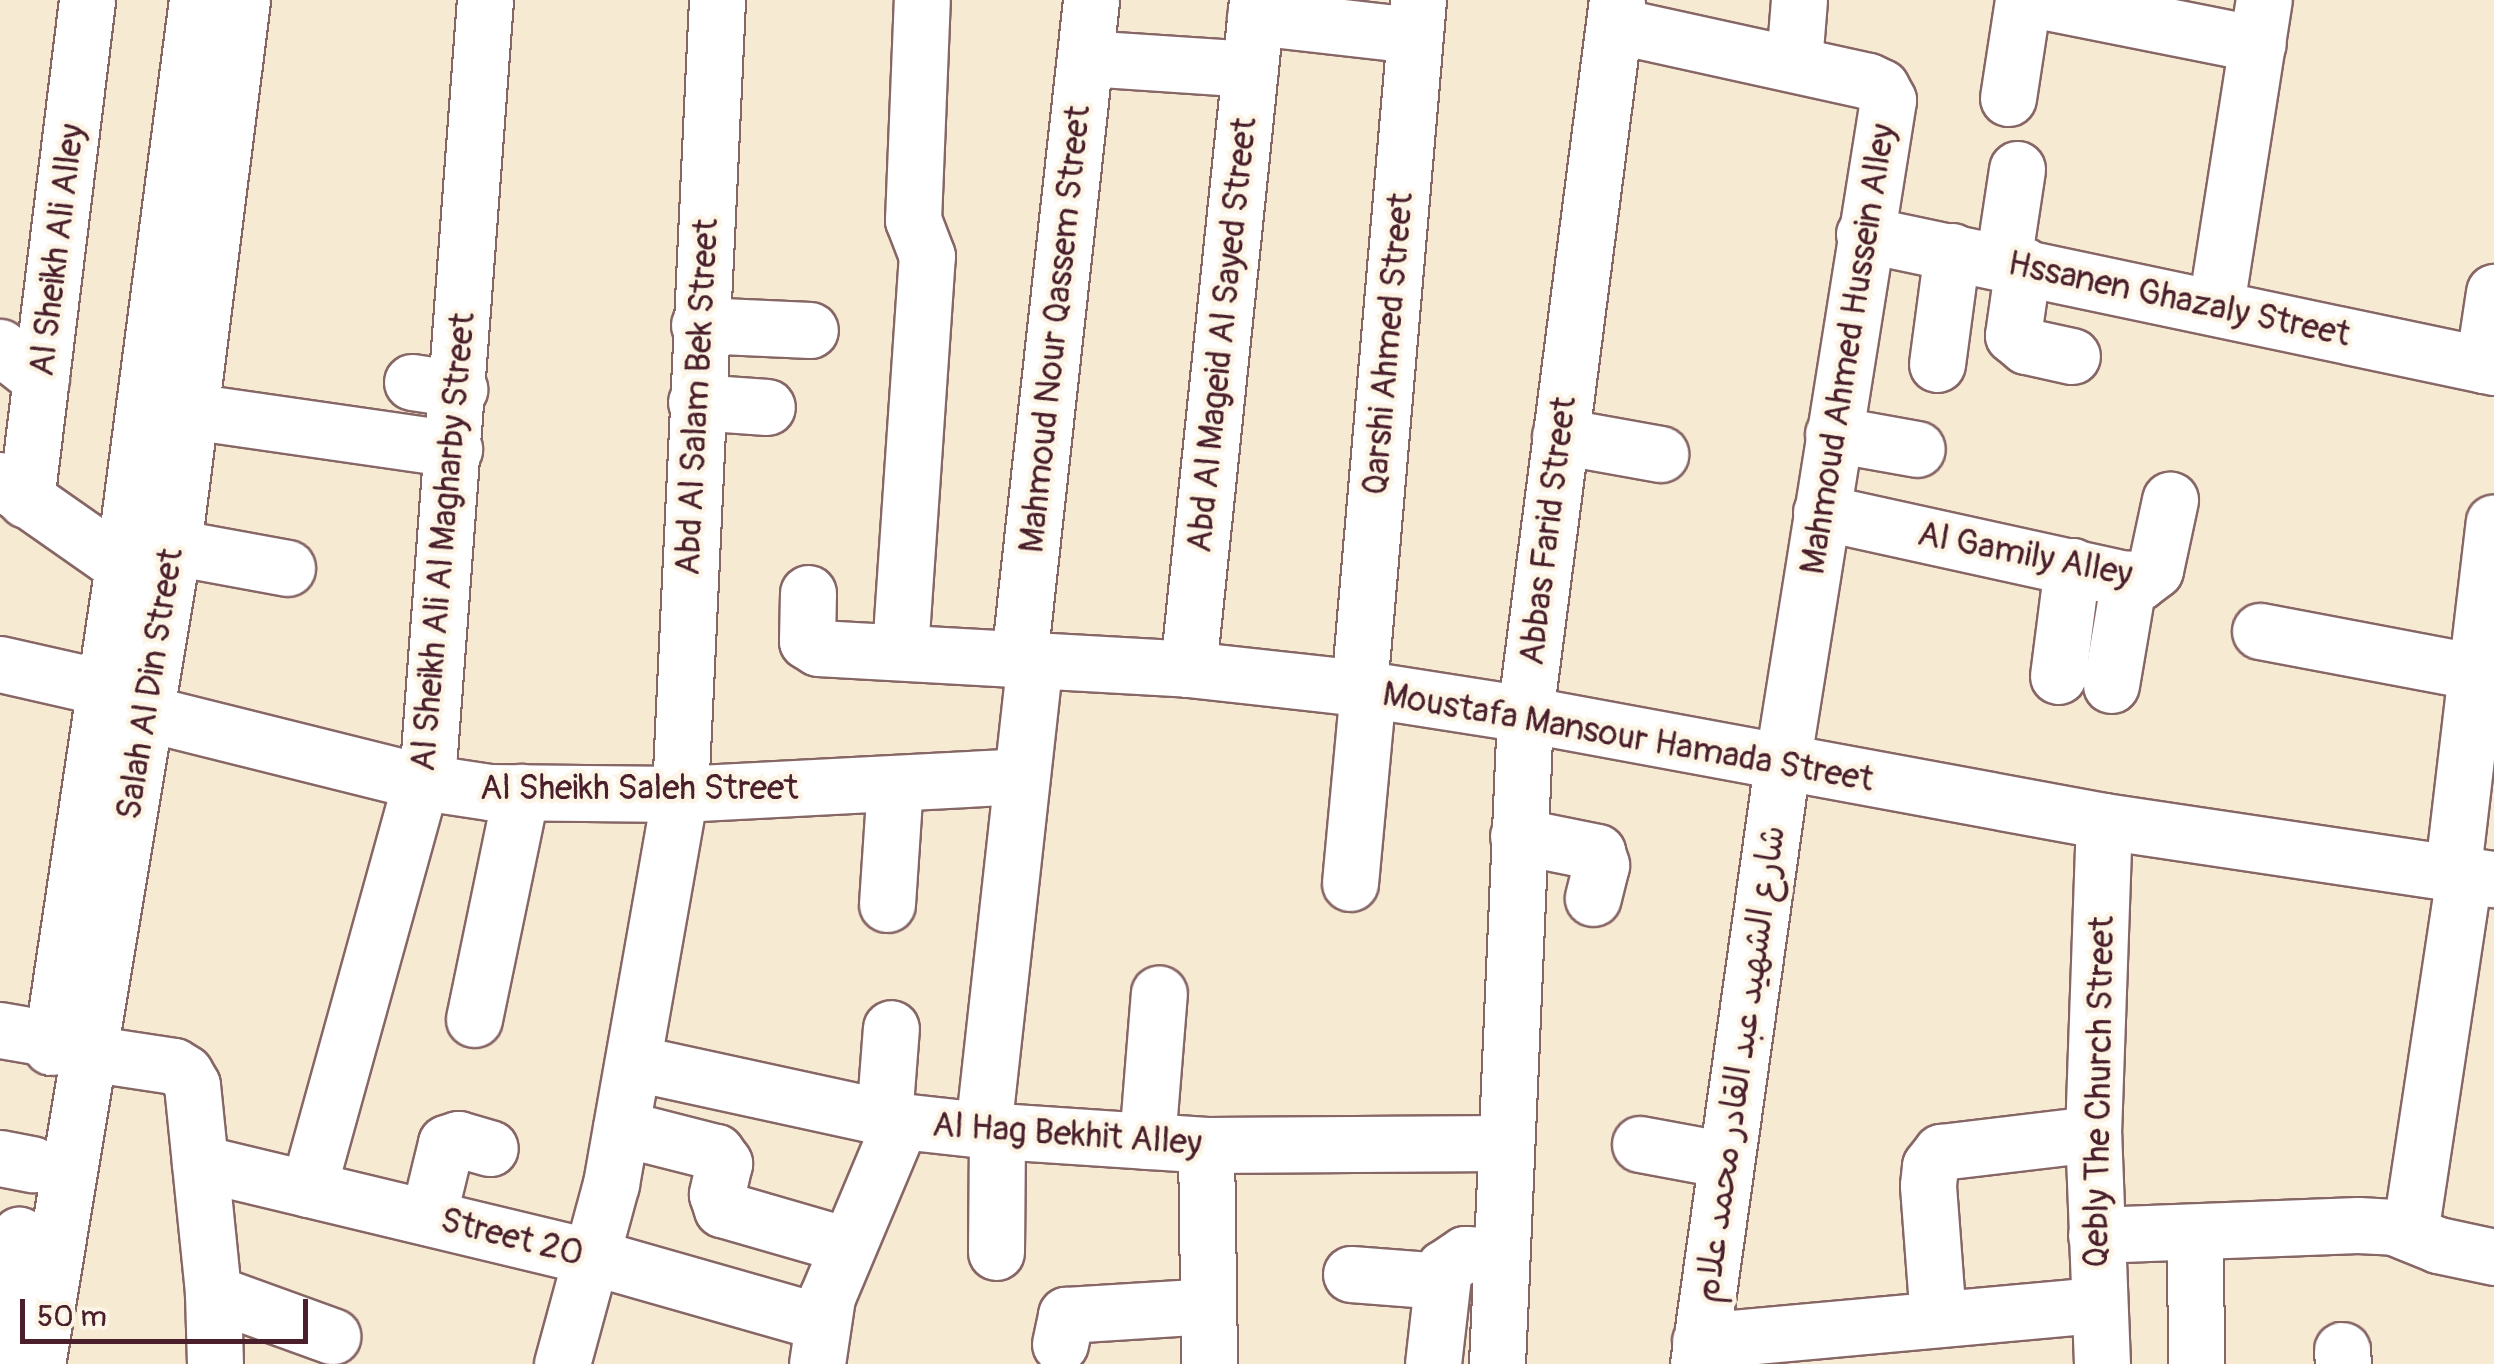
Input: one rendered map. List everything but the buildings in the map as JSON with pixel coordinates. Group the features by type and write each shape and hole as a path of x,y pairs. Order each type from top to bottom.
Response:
{"street":[{"name":"Al Sheikh Ali Alley","path":"13,490 21,363 87,0"},
{"name":"Salah Al Din Street","path":"10,1342 70,1046 148,557 197,0"},
{"name":"Salah Al Din Street","path":"148,557 190,411 242,0"},
{"name":"Al Sheikh Ali Al Magharby Street","path":"308,1189 422,782 454,449 435,386 485,0"},
{"name":"Abd Al Salam Bek Street","path":"562,1364 621,1128 680,794 717,0"},
{"path":"900,650 927,256 913,220 922,0"},
{"name":"Mahmoud Nour Qassem Street","path":"996,1252 990,1130 1022,776 1027,659 1091,0"},
{"path":"1794,62 1799,0"},
{"path":"2008,98 2023,0"},
{"path":"2036,0 2261,22 2216,305"},
{"name":"Mahmoud Ahmed Hussein Alley","path":"1615,13 1868,81 1881,87 1888,100 1782,765"},
{"name":"Abbas Farid Street","path":"1497,1364 1525,714 1615,13"},
{"path":"1085,58 1254,29 1416,18"},
{"name":"Qarshi Ahmed Street","path":"1350,883 1416,18"},
{"name":"Abd Al Mageid Al Sayed Street","path":"1188,670 1254,29"},
{"path":"1937,364 1993,260 2016,169"},
{"name":"Hssanen Ghazaly Street","path":"1864,234 2216,305 2488,366"},
{"path":"1993,260 2013,335 2026,346 2072,356"},
{"path":"2488,366 2494,292"},
{"path":"700,325 810,330"},
{"path":"696,402 767,407"},
{"path":"190,411 454,449"},
{"path":"1833,434 1917,449"},
{"path":"1560,436 1660,454"},
{"path":"13,490 148,557 287,568"},
{"name":"Al Gamily Alley","path":"1821,512 2139,582 2155,570 2170,500"},
{"path":"2410,1233 2470,878 2476,672 2494,522"},
{"path":"2058,676 2072,566"},
{"path":"2112,685 2130,579"},
{"name":"Moustafa Mansour Hamada Street","path":"808,593 806,634 811,646 1188,670 1364,689 1525,714 1782,765 2104,821 2470,878"},
{"path":"2260,631 2476,672"},
{"name":"Al Sheikh Saleh Street","path":"0,664 422,782 521,792 680,794 1022,776"},
{"name":"شارع الشهيد عبد القادر محمد علام","path":"1699,1353 1782,765"},
{"path":"886,904 895,783"},
{"path":"474,1019 521,792"},
{"name":"Qebly The Church Street","path":"2102,1364 2094,1134 2104,821"},
{"path":"1518,836 1598,852 1601,865 1593,898"},
{"path":"1147,1141 1159,994"},
{"path":"819,1343 847,1245 893,1120 891,1028"},
{"path":"0,1030 174,1066 185,1073 192,1085 213,1293 216,1364"},
{"name":"Salah Al Din Street","path":"10,1342 16,1161 70,1046"},
{"name":"Al Hag Bekhit Alley","path":"634,1064 893,1120 990,1130 1206,1145 1506,1142"},
{"path":"621,1128 716,1152 724,1163 717,1194 722,1209 847,1245"},
{"path":"1938,1318 1928,1185 1930,1166 1941,1152 2094,1134"},
{"path":"428,1217 446,1143 458,1139 490,1148"},
{"path":"1640,1144 1726,1160"},
{"path":"1206,1145 1209,1364"},
{"name":"Street 20","path":"200,1163 592,1256 819,1343"},
{"path":"2096,1235 2322,1224 2394,1227 2438,1245 2494,1257"},
{"path":"2195,1232 2196,1364"},
{"path":"1432,1364 1442,1280 1453,1258 1465,1254 1500,1256"},
{"path":"1351,1274 1442,1280"},
{"path":"213,1293 332,1336"},
{"path":"1060,1344 1066,1315 1208,1306"},
{"path":"1699,1353 1938,1318 2097,1306"}]}
